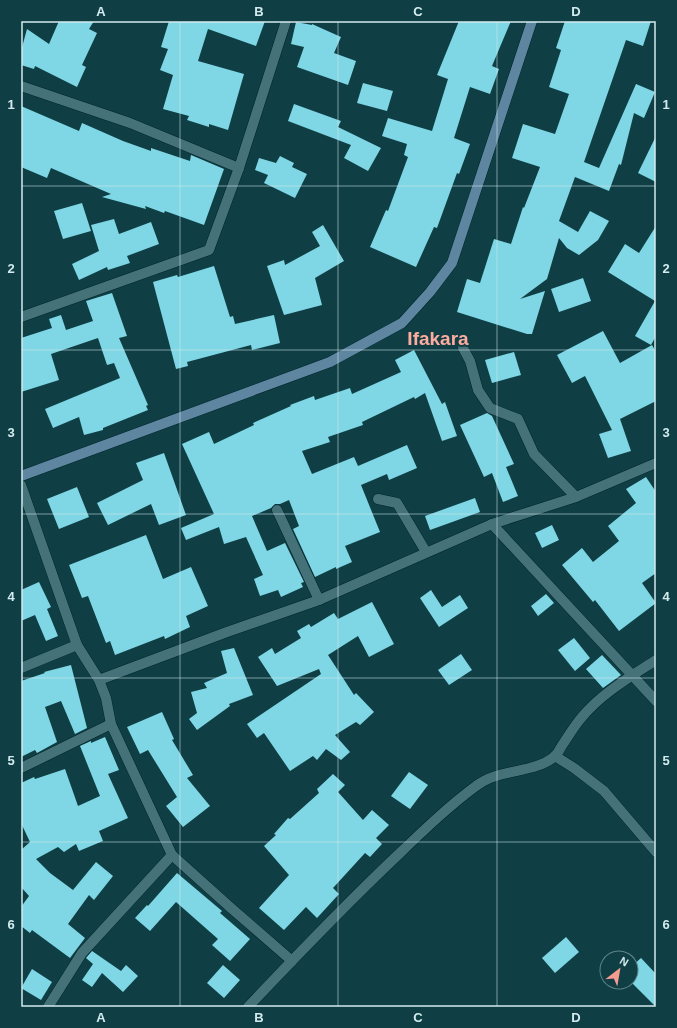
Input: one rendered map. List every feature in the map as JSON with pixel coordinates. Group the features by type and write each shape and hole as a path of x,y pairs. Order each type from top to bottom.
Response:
{"main road":[{"path":"21,476 330,362 402,323 430,292 452,263 532,21"}],"street":[{"path":"21,317 207,252 210,249 239,168 286,21"},
{"path":"21,86 130,123 239,168"},
{"path":"463,348 470,360 478,390 490,408 518,419 534,454 576,497"},
{"path":"99,680 227,632 319,600 492,524 576,497 656,463"},
{"path":"21,485 77,644 99,680 106,698 110,724 172,855 292,961"},
{"path":"378,499 397,503 426,552"},
{"path":"277,510 319,600"},
{"path":"492,524 656,701"},
{"path":"21,668 77,644"},
{"path":"248,1007 382,870 422,832 476,786 493,776 528,768 555,756 578,721 594,703 656,660"},
{"path":"21,768 110,724"},
{"path":"555,756 574,768 604,791 656,852"},
{"path":"48,1007 82,953 172,855"}],"building":[{"path":"59,21 94,21 89,29 97,33 82,65 86,67 77,87 35,66 34,69 21,65 21,51 27,29 49,44"},
{"path":"169,21 265,21 256,46 208,29 198,61 244,74 228,130 209,124 209,127 187,120 189,116 163,109 173,75 160,70 168,49 161,47"},
{"path":"459,21 511,21 492,66 499,69 490,94 470,87 454,138 470,144 459,174 457,173 437,228 434,227 416,267 370,247 386,210 388,211 408,157 404,155 407,144 382,136 388,118 432,131 448,79 437,75"},
{"path":"565,21 651,21 643,46 626,40 584,162 599,168 636,84 655,92 644,118 634,113 621,165 619,164 609,191 575,177 559,221 578,232 590,211 609,221 598,240 579,255 567,248 559,238 547,279 520,299 545,291 532,334 527,334 457,312 467,279 480,283 494,239 511,244 523,207 524,208 540,167 512,158 523,124 555,134 569,94 549,87 561,50 556,48"},
{"path":"296,22 312,24 341,37 334,53 356,61 348,85 297,67 304,47 291,44"},
{"path":"363,83 393,91 387,111 357,103"},
{"path":"294,104 341,121 338,127 381,148 368,171 344,158 351,145 288,121"},
{"path":"21,106 79,131 82,123 123,141 151,151 151,148 190,161 191,155 224,169 204,225 165,211 164,213 145,206 146,209 102,197 111,194 51,168 47,178 21,167"},
{"path":"656,136 656,182 638,173"},
{"path":"280,156 294,163 292,167 307,174 295,198 264,183 268,175 255,170 259,158 276,163"},
{"path":"82,203 91,231 63,239 54,211"},
{"path":"114,219 119,234 151,222 159,244 127,256 130,263 108,270 107,267 79,280 72,264 99,251 91,225"},
{"path":"323,225 344,261 315,278 322,305 284,315 267,266 284,260 285,265 320,246 312,232"},
{"path":"656,226 656,336 651,345 635,336 655,301 608,272 625,244 639,253"},
{"path":"214,266 230,317 233,316 235,324 274,315 280,343 252,350 251,345 187,362 188,366 176,369 153,282 177,275 178,277"},
{"path":"583,278 591,301 559,312 551,289"},
{"path":"112,293 127,336 119,338 148,405 146,406 148,410 103,428 103,430 84,435 79,417 53,428 45,409 120,378 114,363 107,365 98,338 51,354 59,380 21,392 21,338 52,328 49,319 61,315 66,330 93,321 86,301"},
{"path":"603,331 620,363 652,345 656,352 656,401 620,419 631,451 608,458 599,434 612,430 585,376 572,383 557,355"},
{"path":"414,350 442,404 445,402 457,436 442,441 425,393 415,399 414,397 362,422 363,425 328,437 330,442 302,451 312,474 354,457 358,466 407,445 417,468 389,480 387,474 361,485 380,532 345,546 352,562 336,569 336,567 315,577 293,529 299,526 289,500 280,504 275,504 271,508 252,516 267,551 285,543 304,582 301,583 303,587 281,597 278,590 260,596 254,579 263,575 246,537 224,544 219,527 186,540 181,528 214,514 182,444 209,432 214,444 254,425 253,423 291,406 290,405 314,396 315,400 350,388 352,394 401,372 395,360"},
{"path":"514,352 521,375 492,383 485,360"},
{"path":"487,413 492,416 514,464 506,467 518,496 503,502 492,473 484,477 460,425"},
{"path":"164,453 186,515 159,525 151,504 108,525 97,503 143,480 136,463"},
{"path":"646,477 656,492 656,573 642,583 656,603 619,631 595,600 593,602 562,565 582,548 593,562 619,541 608,526 636,503 626,489"},
{"path":"77,487 89,517 59,529 47,499"},
{"path":"475,498 480,512 430,530 425,516"},
{"path":"552,525 559,540 542,548 535,533"},
{"path":"146,535 163,579 191,567 208,606 186,616 190,627 165,639 164,636 115,655 110,641 106,643 88,596 82,598 69,565"},
{"path":"39,582 51,607 47,609 58,636 46,641 35,615 21,621 21,590"},
{"path":"431,590 442,607 460,595 468,608 439,627 420,598"},
{"path":"546,594 554,603 538,616 531,606"},
{"path":"372,602 394,644 369,657 358,636 328,655 354,695 356,693 374,712 360,725 356,722 335,735 350,752 341,760 326,749 317,760 313,756 290,771 264,733 257,738 247,724 321,674 319,669 277,686 258,657 272,648 275,654 301,638 297,631 309,624 311,627 334,613 338,619"},
{"path":"574,638 590,658 575,671 558,650"},
{"path":"234,648 253,695 229,704 230,706 197,730 189,719 197,713 191,692 207,688 204,683 227,673 221,651"},
{"path":"461,654 472,670 449,685 438,670"},
{"path":"602,655 621,675 603,688 586,669"},
{"path":"71,665 87,728 75,734 61,701 45,707 57,742 37,753 35,750 21,757 21,681 45,673 44,672"},
{"path":"162,712 174,739 172,740 193,775 187,778 210,806 183,827 166,806 177,797 148,750 140,754 127,727"},
{"path":"105,737 119,770 108,774 128,818 99,831 103,841 79,851 76,844 64,852 58,847 36,859 50,873 73,890 96,862 113,876 94,900 89,895 68,924 85,938 70,958 32,930 30,933 21,926 21,907 29,896 21,887 21,850 30,842 21,823 21,783 34,777 35,779 65,769 78,806 100,796 80,746"},
{"path":"409,772 428,785 410,809 391,796"},
{"path":"333,774 345,785 338,792 363,820 372,810 389,825 376,838 382,844 370,857 365,853 333,888 339,894 317,918 306,907 284,930 259,908 289,875 264,846 276,835 274,834 288,818 290,819 319,793 317,789"},
{"path":"177,873 222,911 220,913 250,939 230,961 212,945 218,939 176,902 150,931 135,918 147,905 148,906"},
{"path":"566,937 579,952 555,973 542,958"},
{"path":"92,951 121,971 126,965 138,976 123,992 102,973 92,987 82,980 93,964 86,958"},
{"path":"641,958 656,974 656,1007 639,990 639,960"},
{"path":"223,965 240,980 224,998 207,983"},
{"path":"32,969 52,982 41,1000 21,988"}],"district":[{"name":"Ifakara","path":"438,338"}]}
